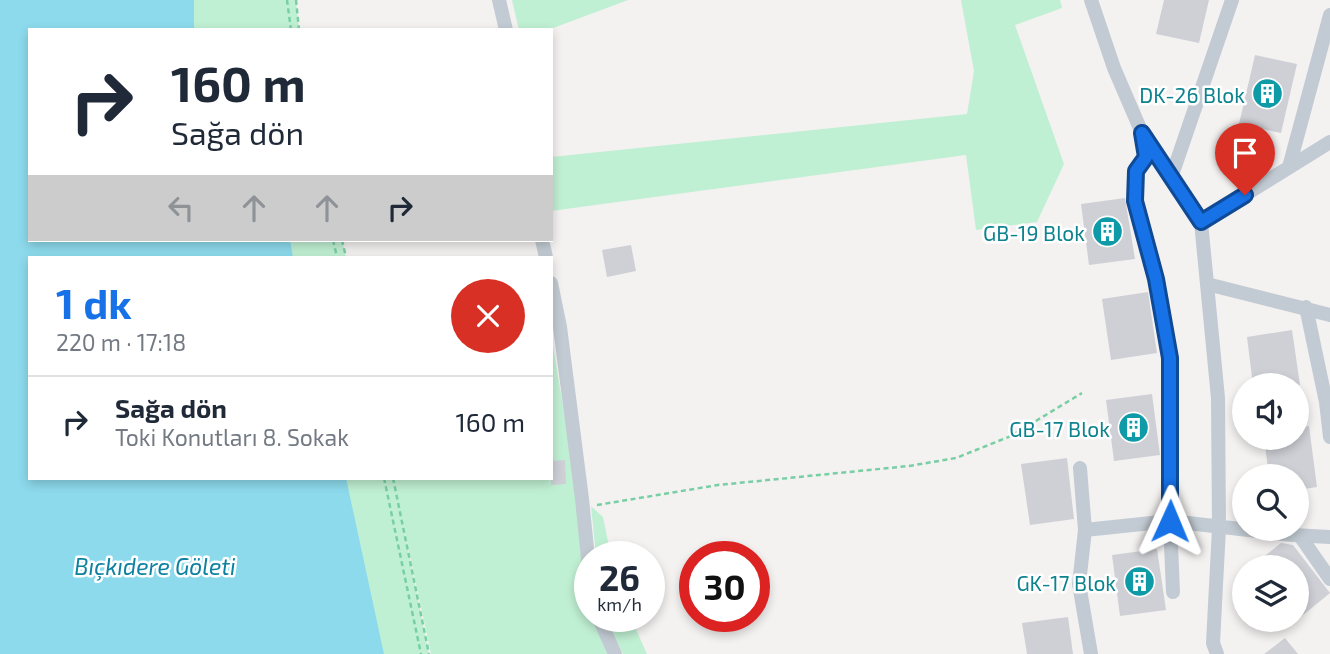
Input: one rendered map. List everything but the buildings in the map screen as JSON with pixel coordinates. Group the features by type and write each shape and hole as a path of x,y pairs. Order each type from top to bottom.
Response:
{"street":[{"path":"499,0 506,28"},
{"path":"1091,0 1114,68 1142,133 1201,222 1218,398 1219,528 1213,643 1217,654"},
{"path":"1171,177 1232,0"},
{"path":"1289,167 1330,15"},
{"path":"1142,133 1146,157 1136,171 1135,201 1156,279 1170,358 1173,592"},
{"path":"1201,222 1330,142"},
{"path":"1207,284 1330,315"},
{"path":"553,292 560,327 586,541"},
{"path":"1306,307 1326,402 1330,437"},
{"path":"1080,468 1084,530 1079,584 1091,654"},
{"path":"1084,530 1170,521 1232,529"},
{"path":"1309,536 1330,537"},
{"path":"1303,541 1330,579"},
{"path":"605,632 615,654"}],"path":[{"path":"287,0 291,28"},
{"path":"296,0 299,28"},
{"path":"583,507 718,485 909,466 956,458 1011,436 1082,393"},
{"path":"384,480 421,654"},
{"path":"393,480 429,654"}],"green space":[{"path":"194,0 296,0 299,28 194,28"},
{"path":"512,0 628,0 553,28 519,28"},
{"path":"961,0 1060,0 1062,8 1015,25 1064,164 1037,222 976,230 966,155 553,211 553,157 967,114 974,71"},
{"name":"Bıçkıdere Göleti","path":"30,242 342,242 346,256 29,256"},
{"name":"Bıçkıdere Göleti","path":"28,268 28,480 553,480 553,346 576,485 582,541 574,541 574,632 598,632 607,654 431,654 402,519 429,654 0,654"},
{"path":"591,506 603,517 608,541 594,541"},
{"path":"613,632 637,632 647,654 623,654"}],"water":[{"name":"Bıçkıdere Göleti","path":"0,0 194,0 194,28 28,28 28,242 290,242 293,256 28,256 28,480 346,480 384,654 0,654"}],"place":[{"name":"DK-26 Blok","path":"1268,94"},
{"name":"GB-19 Blok","path":"1108,232"},
{"name":"GB-17 Blok","path":"1133,428"},
{"name":"GK-17 Blok","path":"1139,582"}],"route":[{"path":"1170,521 1170,358 1156,279 1135,201 1136,171 1146,157 1142,133 1201,222 1245,195"}]}
